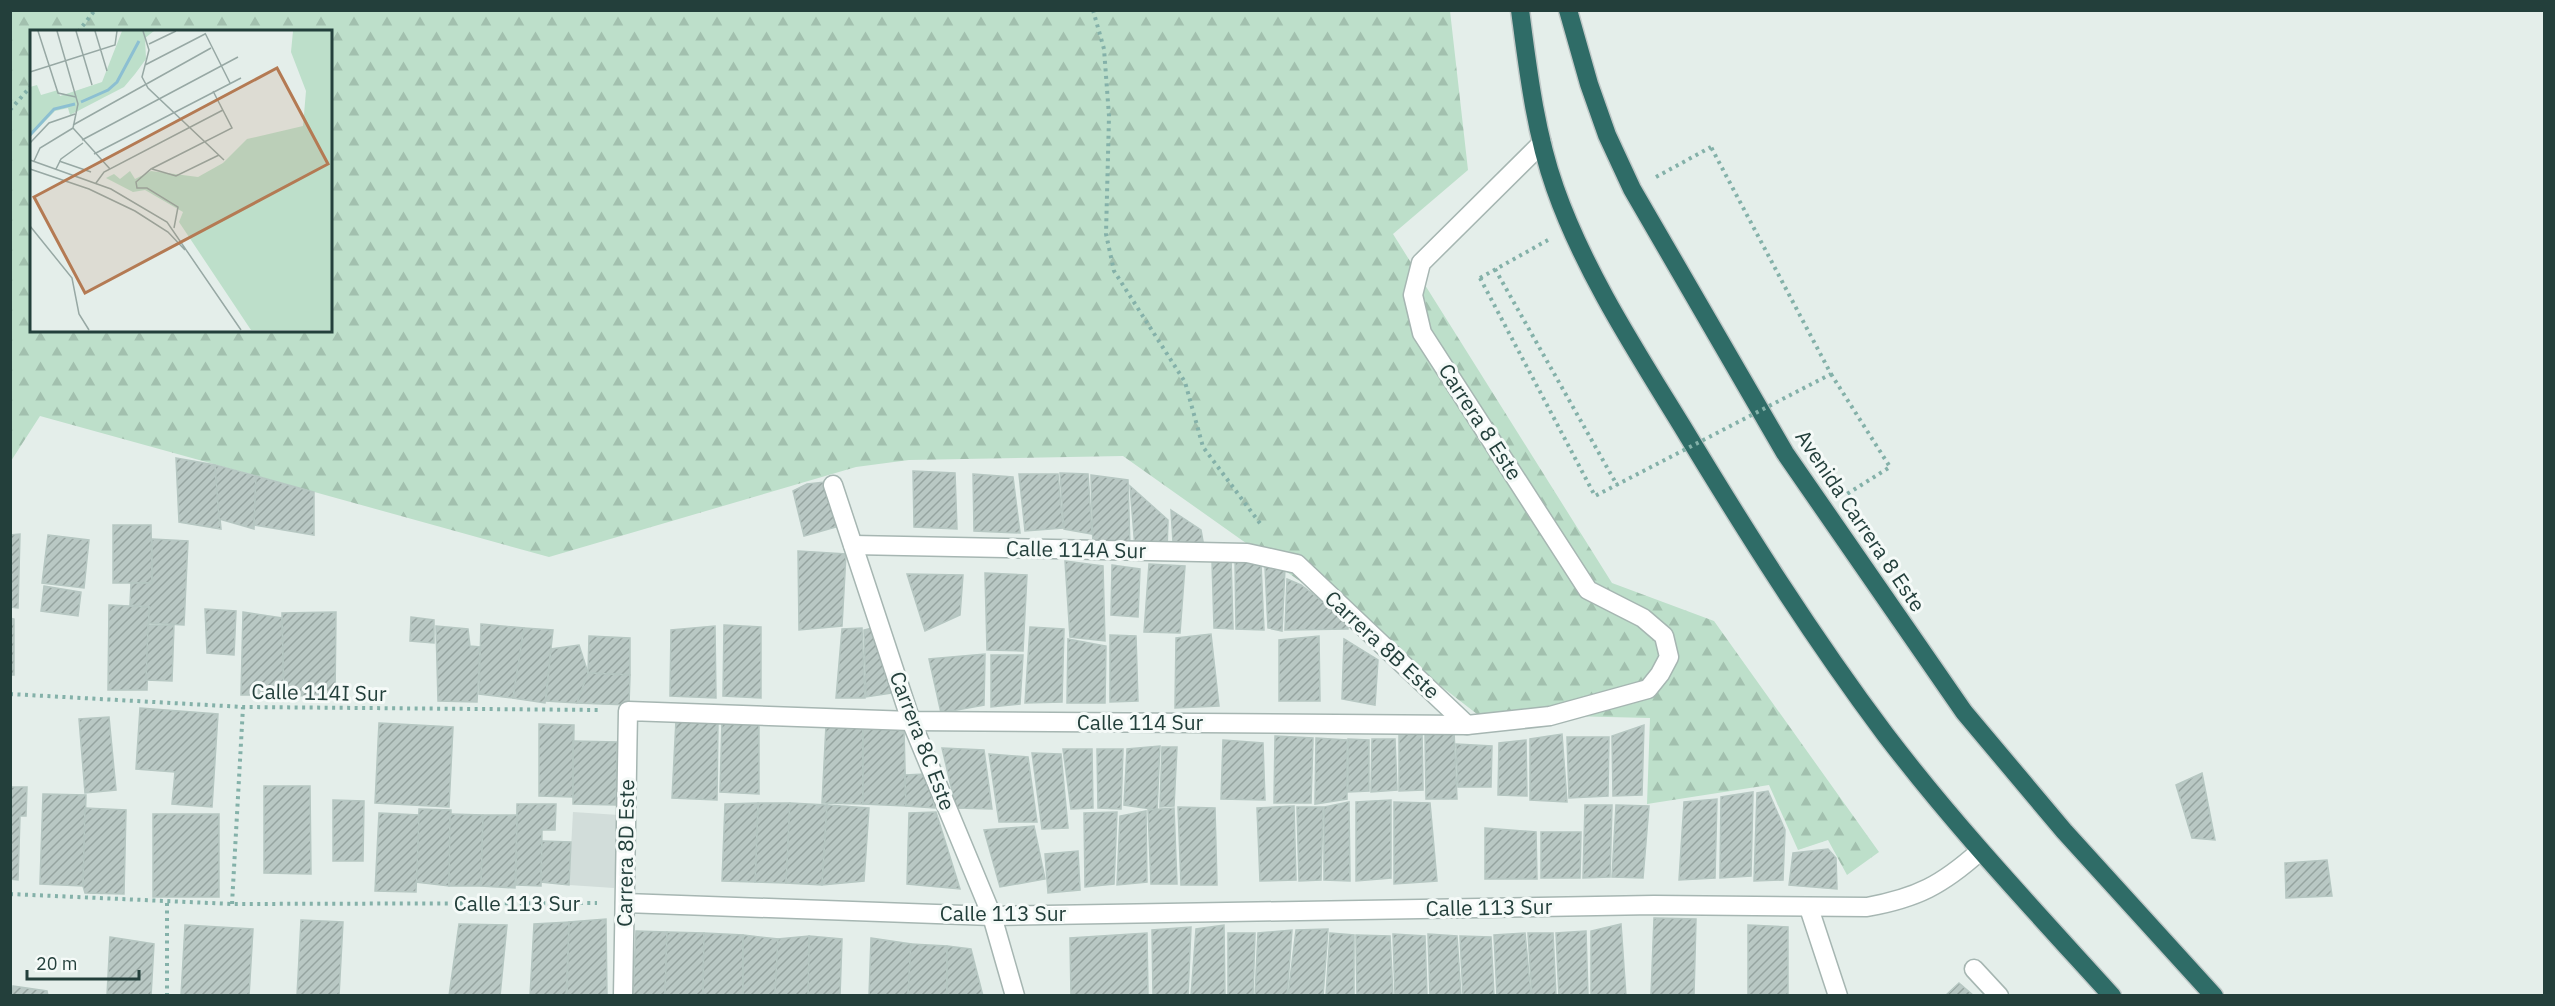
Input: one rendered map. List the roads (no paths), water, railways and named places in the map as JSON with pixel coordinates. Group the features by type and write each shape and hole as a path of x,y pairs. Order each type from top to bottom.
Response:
{"highway":[{"path":"1520,10 1532,100 1554,187 1570,228 1662,394 1757,550 1814,636 1886,735 1980,851 2112,996"},
{"name":"Avenida Carrera 8 Este","path":"1568,10 1589,84 1607,135 1632,189 1753,400 1964,712 2064,831 2214,996"}],"street":[{"name":"Carrera 8 Este","path":"1542,143 1421,263 1413,295 1422,333 1588,590 1643,618 1664,636 1669,657 1660,674 1648,689"},
{"name":"Carrera 8C Este","path":"833,484 911,721 992,916 1015,996"},
{"name":"Calle 114A Sur","path":"853,545 1247,553 1297,564"},
{"name":"Carrera 8B Este","path":"1297,564 1467,725"},
{"name":"Calle 114 Sur","path":"628,711 911,721 1467,725 1550,716 1648,689"},
{"name":"Carrera 8D Este","path":"623,996 628,711"},
{"name":"Calle 113 Sur","path":"625,903 992,916 1654,905 1867,907 1900,902 1932,887 1980,851"},
{"path":"1809,908 1838,996"},
{"path":"1974,969 1999,996"}]}
